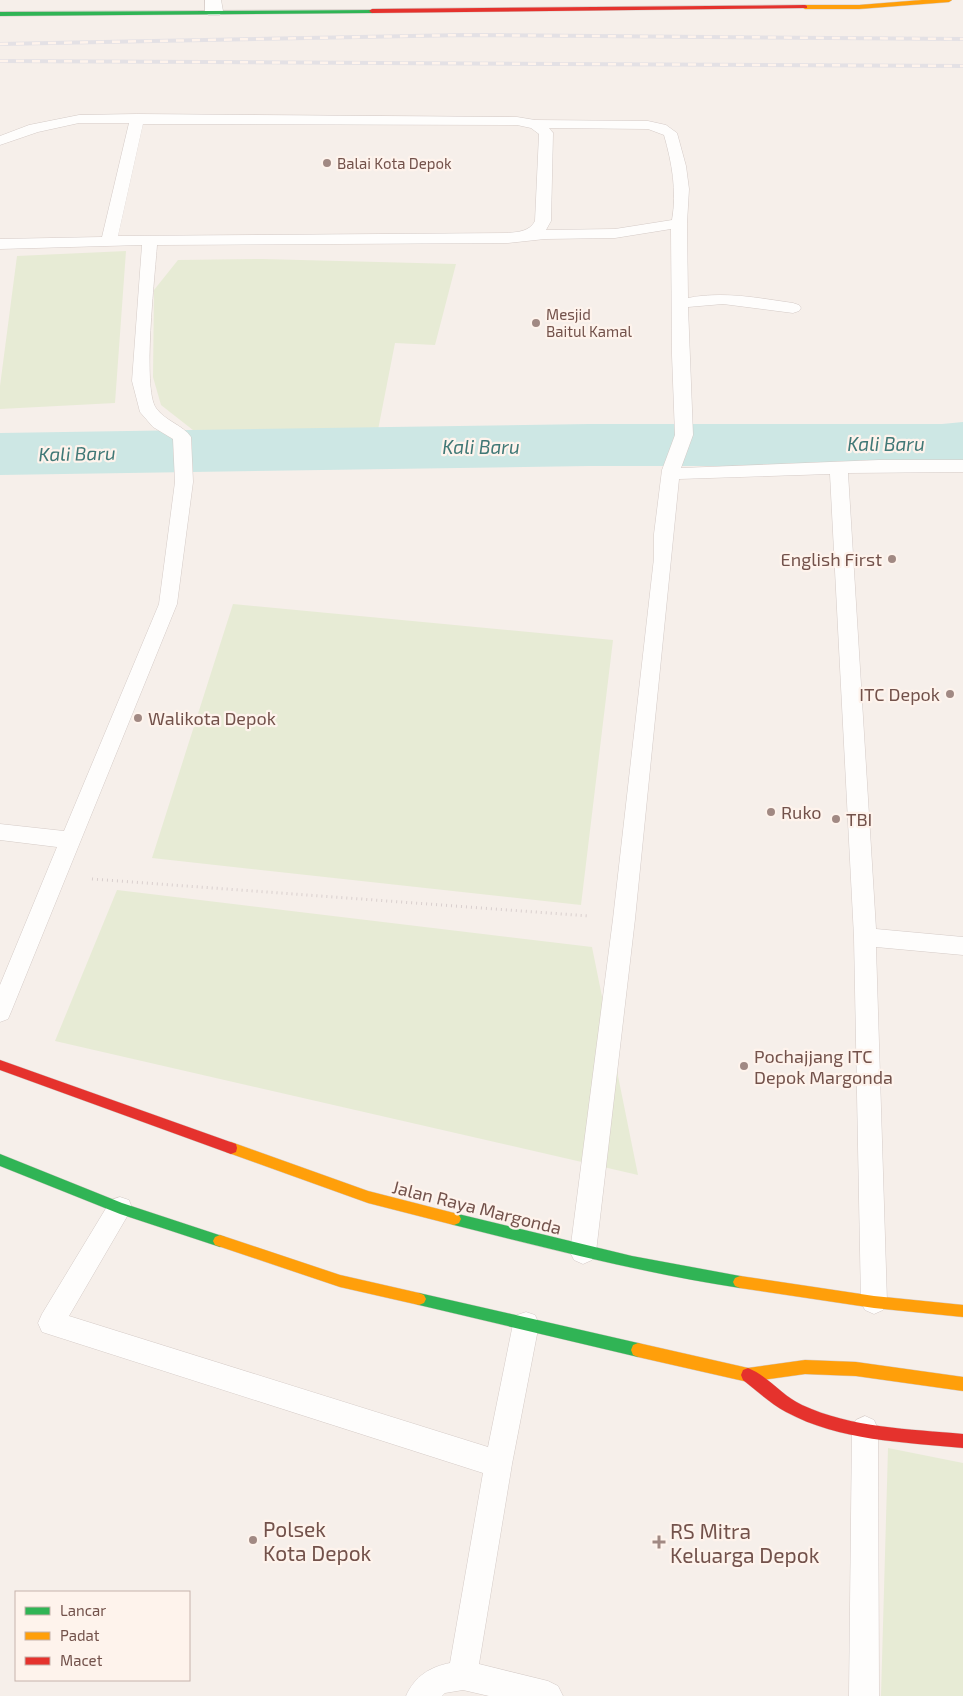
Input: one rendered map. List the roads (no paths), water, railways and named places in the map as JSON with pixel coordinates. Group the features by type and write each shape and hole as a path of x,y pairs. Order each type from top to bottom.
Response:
{"main road":[{"path":"0,14 213,6 695,4 859,7 949,0"},
{"name":"Jalan Raya Margonda","path":"0,1064 368,1197 582,1252 704,1277 874,1302 963,1311"},
{"path":"0,1160 120,1208 340,1282 748,1375 805,1367 856,1369 963,1384"},
{"path":"748,1375 792,1407 830,1423 963,1441"}],"lane":[{"path":"109,241 137,118"},
{"path":"0,141 61,121 137,118 517,121 535,124 648,125 661,128 670,133 680,162 683,207 680,223 680,356 684,435 671,472 663,534 663,558 624,919 582,1252"},
{"path":"524,236 538,230 543,221 546,133 535,124"},
{"path":"0,244 109,241 508,238 607,234 647,230 680,223"},
{"path":"0,1012 168,604 184,482 182,437 159,423 146,408 140,382 150,241"},
{"path":"680,304 702,299 722,298 793,308"},
{"path":"671,472 963,466"},
{"path":"839,468 865,937 874,1302"},
{"path":"0,832 72,840"},
{"path":"865,937 963,946"},
{"path":"120,1208 51,1324 498,1464"},
{"path":"463,1675 498,1464 526,1324"},
{"path":"864,1696 865,1429"},
{"path":"421,1696 437,1680 463,1675 548,1696"}],"waterway":[{"name":"Kali Baru","path":"0,454 471,446 706,444 942,445 963,443"}],"railway":[{"path":"0,44 464,35 963,39"},
{"path":"0,61 963,66"}],"place":[{"name":"Balai Kota Depok","path":"327,163"},
{"name":"Mesjid Baitul Kamal","path":"536,323"},
{"name":"English First","path":"892,559"},
{"name":"ITC Depok","path":"950,694"},
{"name":"Walikota Depok","path":"138,718"},
{"name":"Ruko","path":"771,812"},
{"name":"TBI","path":"836,819"},
{"name":"Pochajjang ITC Depok Margonda","path":"744,1066"},
{"name":"Polsek Kota Depok","path":"253,1540"},
{"name":"RS Mitra Keluarga Depok","path":"659,1542"}]}
